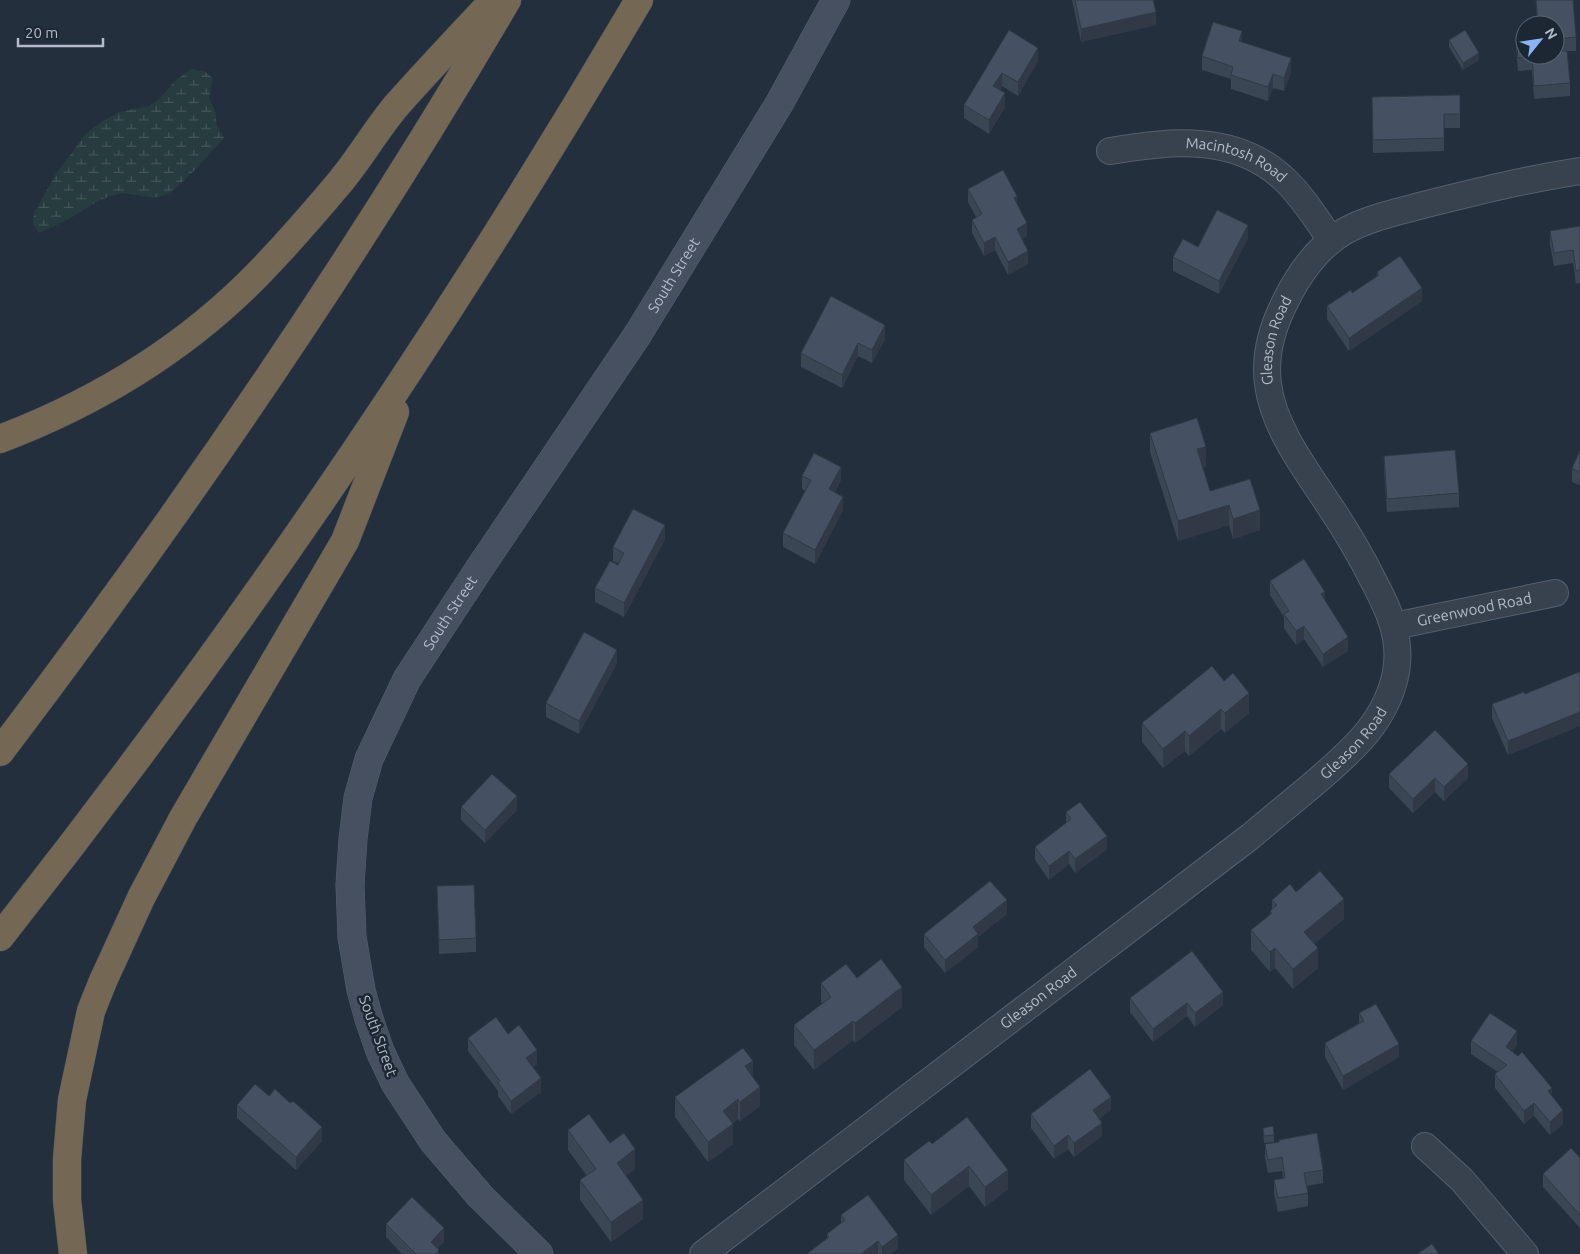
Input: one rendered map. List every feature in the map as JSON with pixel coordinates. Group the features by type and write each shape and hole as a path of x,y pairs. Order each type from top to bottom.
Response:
{"highway":[{"path":"0,439 60,415 122,381 175,346 217,312 259,273 341,181 395,108 494,0"},
{"path":"0,752 154,543 276,367 385,201 508,0"},
{"path":"0,937 129,769 311,516 413,366 539,168 639,0"},
{"path":"73,1254 67,1200 67,1167 72,1100 91,1011 102,981 141,898 184,818 346,542 413,366"}],"street":[{"name":"South Street","path":"539,1254 480,1196 433,1141 395,1083 380,1051 361,990 352,937 350,885 358,798 370,759 407,679 486,558 638,334 779,104 836,0"},
{"name":"Macintosh Road","path":"1110,151 1151,144 1191,143 1214,145 1253,158 1268,167 1290,185 1332,240"},
{"name":"Gleason Road","path":"703,1254 1251,836 1359,744 1378,718 1392,688 1398,651 1394,626 1388,609 1369,571 1290,444 1270,398 1267,368 1268,346 1279,314 1310,262 1332,240 1346,230 1364,222 1398,212 1502,185 1580,171"},
{"name":"Greenwood Road","path":"1394,626 1555,593"},
{"path":"1425,1146 1462,1180 1525,1254"}],"green space":[{"path":"191,69 205,72 213,78 209,98 215,111 217,125 224,138 195,170 178,186 163,196 152,197 123,193 110,196 39,233 33,224 34,213 57,172 85,134 119,112 149,106 159,99 176,80"}],"building":[{"path":"1075,0 1153,0 1156,12 1081,29"},
{"path":"1536,0 1573,0 1576,37 1565,38 1565,15 1537,15"},
{"path":"1213,22 1242,31 1239,41 1291,58 1284,78 1273,74 1268,87 1231,75 1233,67 1202,56"},
{"path":"1009,30 1038,48 1018,82 1002,73 993,86 1005,93 989,120 964,105"},
{"path":"1465,30 1479,53 1463,63 1449,40"},
{"path":"1565,51 1567,51 1570,83 1534,86 1533,65 1565,65"},
{"path":"1460,95 1460,114 1444,114 1444,138 1373,140 1372,97"},
{"path":"1003,170 1017,196 1014,198 1027,223 1017,229 1028,251 1008,262 995,237 984,243 972,220 982,214 968,189"},
{"path":"1217,210 1248,225 1219,281 1173,257 1183,239 1198,247"},
{"path":"1580,226 1580,270 1576,271 1573,250 1554,253 1550,231"},
{"path":"1400,256 1422,288 1349,338 1327,306 1351,290 1352,293 1379,275 1377,272"},
{"path":"831,296 885,325 872,350 858,343 842,375 801,353"},
{"path":"1197,418 1206,447 1197,449 1210,491 1250,479 1260,510 1233,519 1229,505 1178,521 1150,433"},
{"path":"1455,450 1459,493 1387,499 1384,456"},
{"path":"1580,451 1580,472 1572,468"},
{"path":"814,453 841,467 829,489 843,497 815,550 783,533 811,480 802,476"},
{"path":"633,509 665,525 624,603 595,588 610,561 618,565 624,553 613,547"},
{"path":"1304,559 1325,592 1321,594 1348,637 1323,654 1304,626 1296,631 1284,614 1289,611 1270,581"},
{"path":"584,632 617,650 579,721 546,703"},
{"path":"1212,666 1224,681 1233,673 1249,693 1225,713 1221,709 1189,736 1185,731 1163,749 1142,723"},
{"path":"1579,672 1580,712 1508,741 1492,704 1524,692 1525,694"},
{"path":"1435,730 1468,764 1444,787 1435,778 1413,799 1389,774"},
{"path":"492,774 517,796 485,830 461,807"},
{"path":"1080,802 1107,836 1075,859 1069,851 1049,866 1035,847 1071,819 1066,812"},
{"path":"1320,871 1344,899 1304,932 1318,948 1293,969 1275,948 1270,952 1251,930 1272,913 1270,911 1277,905 1272,900 1290,884 1296,892"},
{"path":"990,881 1007,900 973,927 978,934 945,960 924,934"},
{"path":"474,885 476,938 439,940 437,886"},
{"path":"1192,951 1223,992 1195,1013 1187,1003 1153,1029 1130,998"},
{"path":"881,959 902,987 855,1023 853,1021 814,1050 794,1025 831,997 821,983 846,964 857,978"},
{"path":"1376,1004 1399,1044 1343,1076 1325,1043 1364,1021 1359,1013"},
{"path":"1490,1013 1517,1031 1506,1047 1518,1056 1522,1052 1552,1088 1548,1091 1563,1110 1550,1122 1534,1103 1524,1111 1495,1074 1507,1065 1471,1041"},
{"path":"496,1017 508,1034 519,1025 537,1050 526,1058 541,1078 511,1101 498,1083 500,1081 468,1038"},
{"path":"743,1048 753,1061 745,1066 760,1087 740,1102 738,1099 723,1111 733,1124 708,1142 675,1097"},
{"path":"1090,1069 1111,1097 1093,1110 1102,1123 1074,1143 1068,1135 1054,1146 1031,1114"},
{"path":"255,1084 269,1096 275,1089 290,1103 293,1101 322,1127 296,1157 237,1105"},
{"path":"589,1114 610,1143 624,1133 635,1149 617,1163 643,1200 611,1222 580,1180 596,1169 568,1130"},
{"path":"967,1117 1008,1170 985,1187 969,1166 931,1195 904,1160 929,1141 932,1144"},
{"path":"1273,1126 1274,1135 1264,1136 1263,1128"},
{"path":"1317,1133 1323,1170 1304,1173 1308,1193 1278,1198 1274,1180 1285,1178 1282,1157 1268,1160 1265,1144"},
{"path":"1571,1148 1580,1158 1580,1215 1543,1174"},
{"path":"868,1195 898,1235 882,1247 878,1241 861,1254 808,1253 829,1237 827,1234 845,1220 841,1215"},
{"path":"412,1197 444,1228 431,1242 439,1250 436,1254 416,1254 386,1224"},
{"path":"1432,1244 1439,1254 1417,1254"}]}
